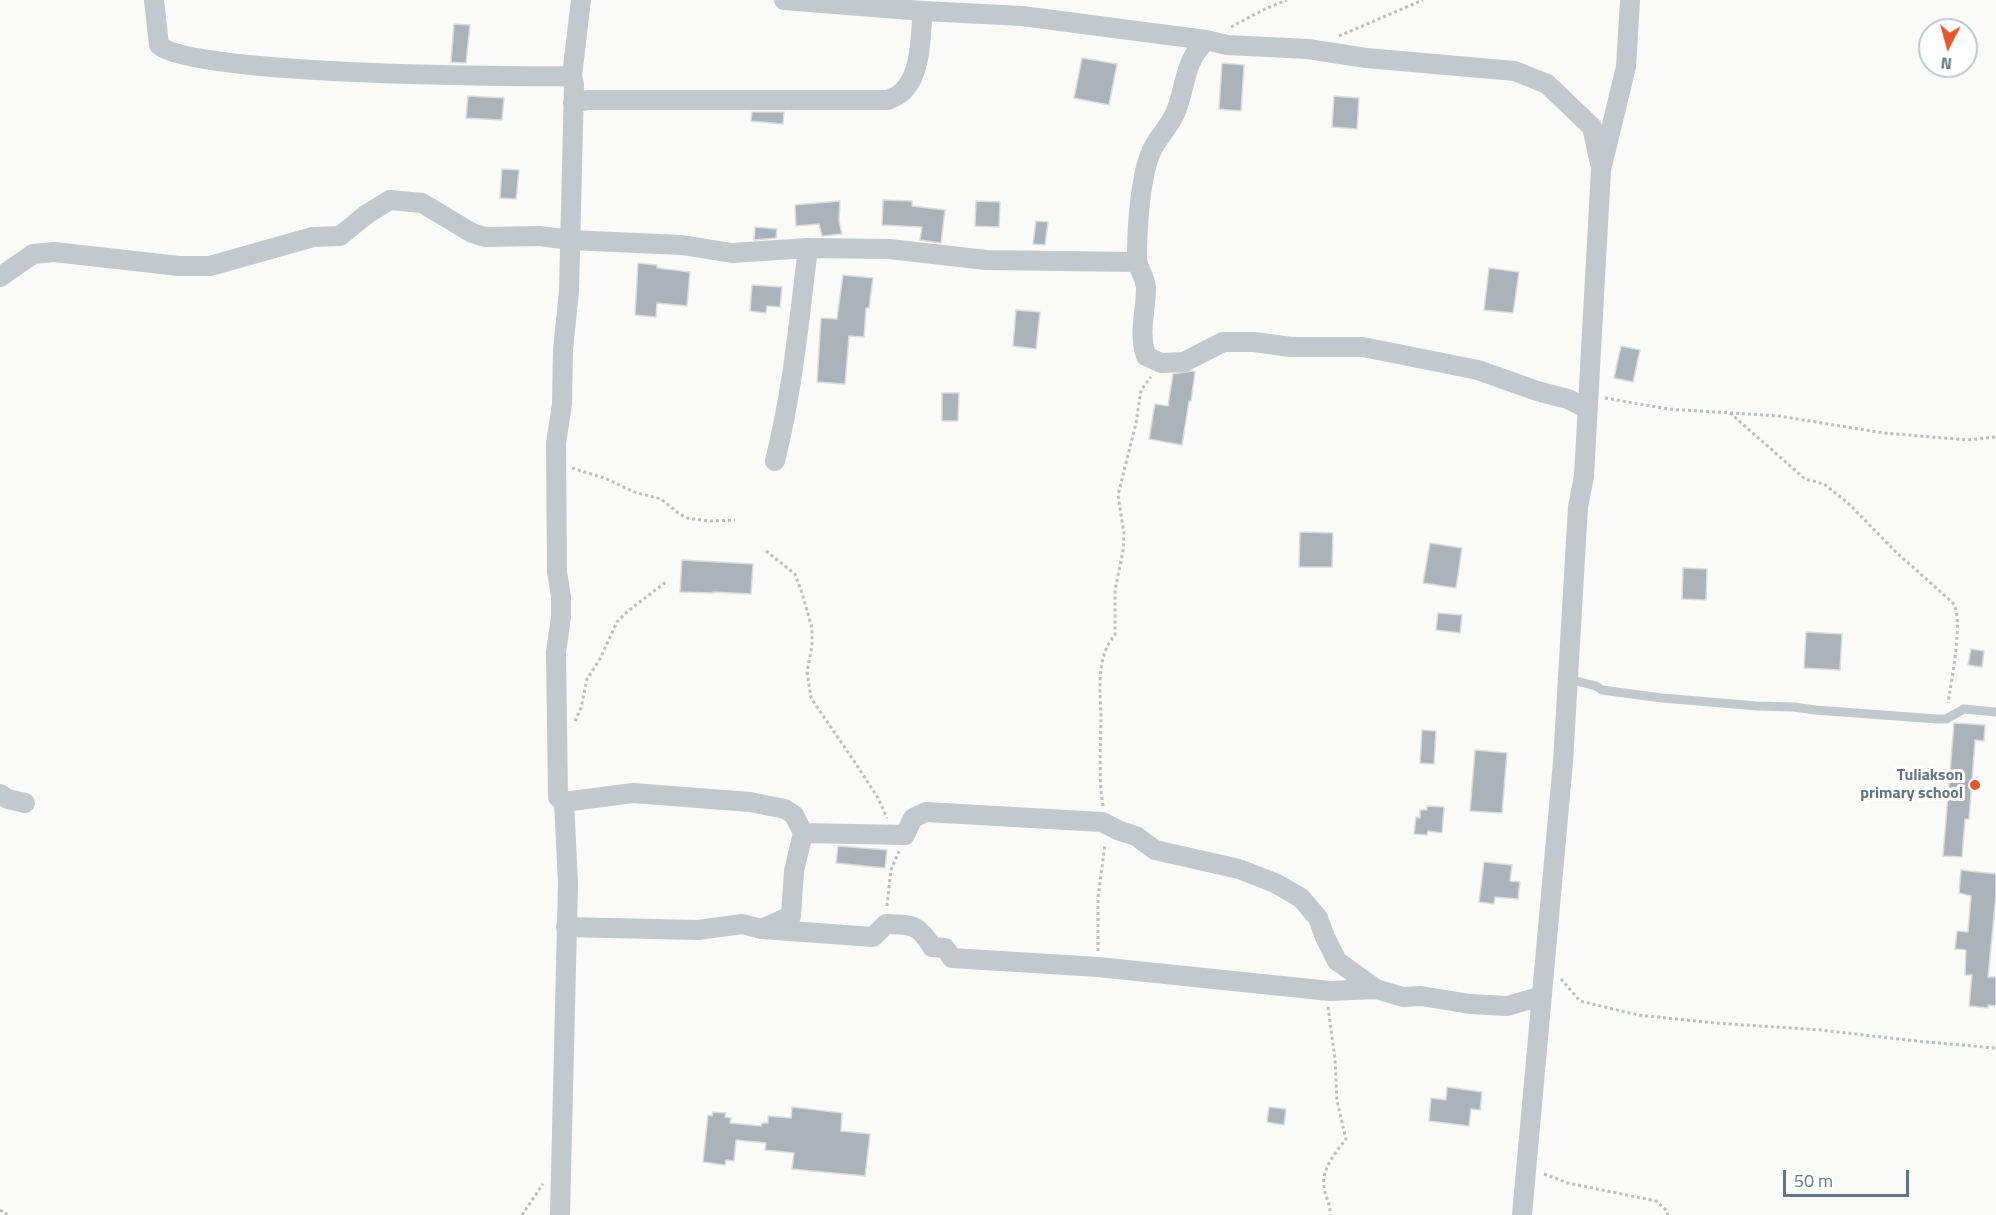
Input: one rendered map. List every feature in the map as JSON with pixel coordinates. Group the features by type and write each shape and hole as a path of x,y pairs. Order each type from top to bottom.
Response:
{"street":[{"path":"154,0 159,45 167,51 203,58 264,66 469,76 572,76"},
{"path":"581,0 572,76 574,85 570,240 562,404 555,443 557,572 561,597 561,617 556,652 558,797 564,802 633,794 750,801 785,809 794,815 803,833 794,871 790,916 762,929"},
{"path":"784,0 1022,16 1206,40 1227,45 1308,49 1366,58 1515,72 1547,84 1592,127 1601,170"},
{"path":"1522,1215 1563,762 1578,507 1584,476 1601,170 1626,67 1630,0"},
{"path":"573,103 588,100 888,100 903,92 911,81 918,58 923,11"},
{"path":"1206,40 1197,49 1188,65 1176,111 1153,147 1146,170 1138,215 1137,262 1144,275 1146,289 1142,343 1146,356 1161,363 1184,362 1223,342 1254,342 1290,347 1363,347 1478,370 1537,391 1587,401"},
{"path":"0,277 33,254 54,252 179,266 210,266 313,237 340,236 367,214 390,200 422,203 472,233 484,237 540,237 681,245 732,253 808,248 889,249 986,260 1137,262"},
{"path":"775,461 785,422 795,365 808,248"},
{"path":"0,794 8,799 25,803"},
{"path":"560,1215 567,848 564,802"},
{"path":"803,833 905,836 913,818 926,812 1089,820 1136,836 1155,850 1239,869 1275,883 1301,898 1318,918 1324,937 1336,961 1376,989 1403,997 1421,996 1470,1004 1507,1006 1542,996"},
{"path":"566,927 698,930 742,924 762,929 873,938 886,924 910,925 918,928 932,947 945,948 952,958 1098,967 1330,991 1376,989"}],"lane":[{"path":"1568,679 1596,686 1602,690 1662,698 1925,719 1946,719 1964,709 1996,712"}],"path":[{"path":"1206,40 1287,0"},
{"path":"1336,37 1423,0"},
{"path":"1098,967 1098,898 1108,825 1107,828 1099,783 1100,674 1109,642 1115,635 1115,590 1123,551 1124,533 1118,495 1136,423 1141,390 1161,363"},
{"path":"1587,401 1779,416 1884,433 1967,440 1996,437"},
{"path":"1730,413 1805,479 1824,484 1848,503 1897,554 1956,607 1958,626 1946,719"},
{"path":"556,463 599,476 634,492 661,499 687,518 709,521 735,520"},
{"path":"766,551 795,574 810,621 812,646 807,672 811,698 878,798 883,812 895,828 905,836 891,870 886,924"},
{"path":"573,726 581,708 587,679 600,659 616,622 628,610 666,582"},
{"path":"1545,961 1580,1001 1638,1015 1821,1030 1996,1048"},
{"path":"1330,991 1328,1009 1335,1059 1337,1101 1346,1139 1326,1170 1323,1186 1330,1207 1330,1215"},
{"path":"1525,1168 1568,1183 1656,1201 1668,1215"},
{"path":"522,1215 548,1177 562,1179"},
{"path":"0,1210 8,1215"}],"building":[{"path":"454,24 470,25 466,63 451,62"},
{"path":"1082,58 1117,64 1109,105 1074,98"},
{"path":"1222,63 1244,65 1241,111 1219,109"},
{"path":"468,96 504,98 502,120 466,118"},
{"path":"1334,96 1359,98 1357,129 1332,127"},
{"path":"752,112 784,112 783,124 751,121"},
{"path":"502,169 519,170 516,199 500,198"},
{"path":"883,200 912,201 912,206 945,210 941,243 920,240 922,227 882,225"},
{"path":"840,201 839,221 842,234 822,236 819,224 796,226 795,205"},
{"path":"976,201 1000,202 999,227 975,226"},
{"path":"1036,221 1048,222 1045,245 1033,244"},
{"path":"755,227 777,229 776,238 754,240"},
{"path":"638,263 690,272 687,306 657,303 656,317 635,315"},
{"path":"1489,268 1519,272 1513,313 1484,310"},
{"path":"843,275 873,278 869,308 866,308 864,337 849,336 845,384 817,382 821,318 837,319"},
{"path":"752,285 782,287 780,307 767,306 766,313 750,311"},
{"path":"1016,310 1040,312 1036,349 1013,346"},
{"path":"1621,346 1640,350 1633,382 1614,378"},
{"path":"1195,372 1182,445 1149,439 1155,404 1168,406 1173,374"},
{"path":"942,393 959,393 958,421 942,421"},
{"path":"1300,532 1333,533 1332,567 1299,567"},
{"path":"1430,543 1462,548 1456,588 1423,583"},
{"path":"682,560 753,564 751,594 680,592"},
{"path":"1683,568 1707,569 1706,600 1682,599"},
{"path":"1438,613 1462,615 1460,633 1436,630"},
{"path":"1806,632 1842,634 1840,670 1804,668"},
{"path":"1971,649 1984,651 1982,667 1968,665"},
{"path":"1954,723 1985,725 1984,741 1975,740 1969,819 1965,819 1962,857 1943,856"},
{"path":"1422,730 1436,731 1434,764 1420,763"},
{"path":"1475,750 1507,753 1502,813 1470,811"},
{"path":"1427,806 1444,807 1442,833 1428,831 1427,835 1414,834 1416,817 1420,818 1420,810 1427,810"},
{"path":"838,846 887,850 885,868 836,863"},
{"path":"1484,862 1512,865 1510,881 1520,882 1518,899 1495,897 1494,904 1479,902"},
{"path":"1961,870 1996,874 1988,977 1996,977 1996,1006 1988,1005 1988,1008 1969,1006 1972,975 1965,975 1966,950 1955,949 1957,931 1968,932 1971,896 1959,893"},
{"path":"1447,1087 1482,1092 1480,1110 1471,1109 1469,1126 1429,1121 1431,1098 1446,1100"},
{"path":"792,1107 842,1113 841,1131 870,1134 865,1176 792,1169 794,1153 765,1150 766,1143 736,1140 734,1161 726,1160 725,1165 703,1162 708,1115 712,1116 713,1112 726,1113 725,1117 731,1118 730,1123 761,1126 762,1123 768,1123 768,1116 791,1118"},
{"path":"1269,1107 1286,1109 1284,1125 1267,1122"}],"place":[{"name":"Tuliakson primary school","path":"1975,785"}]}
